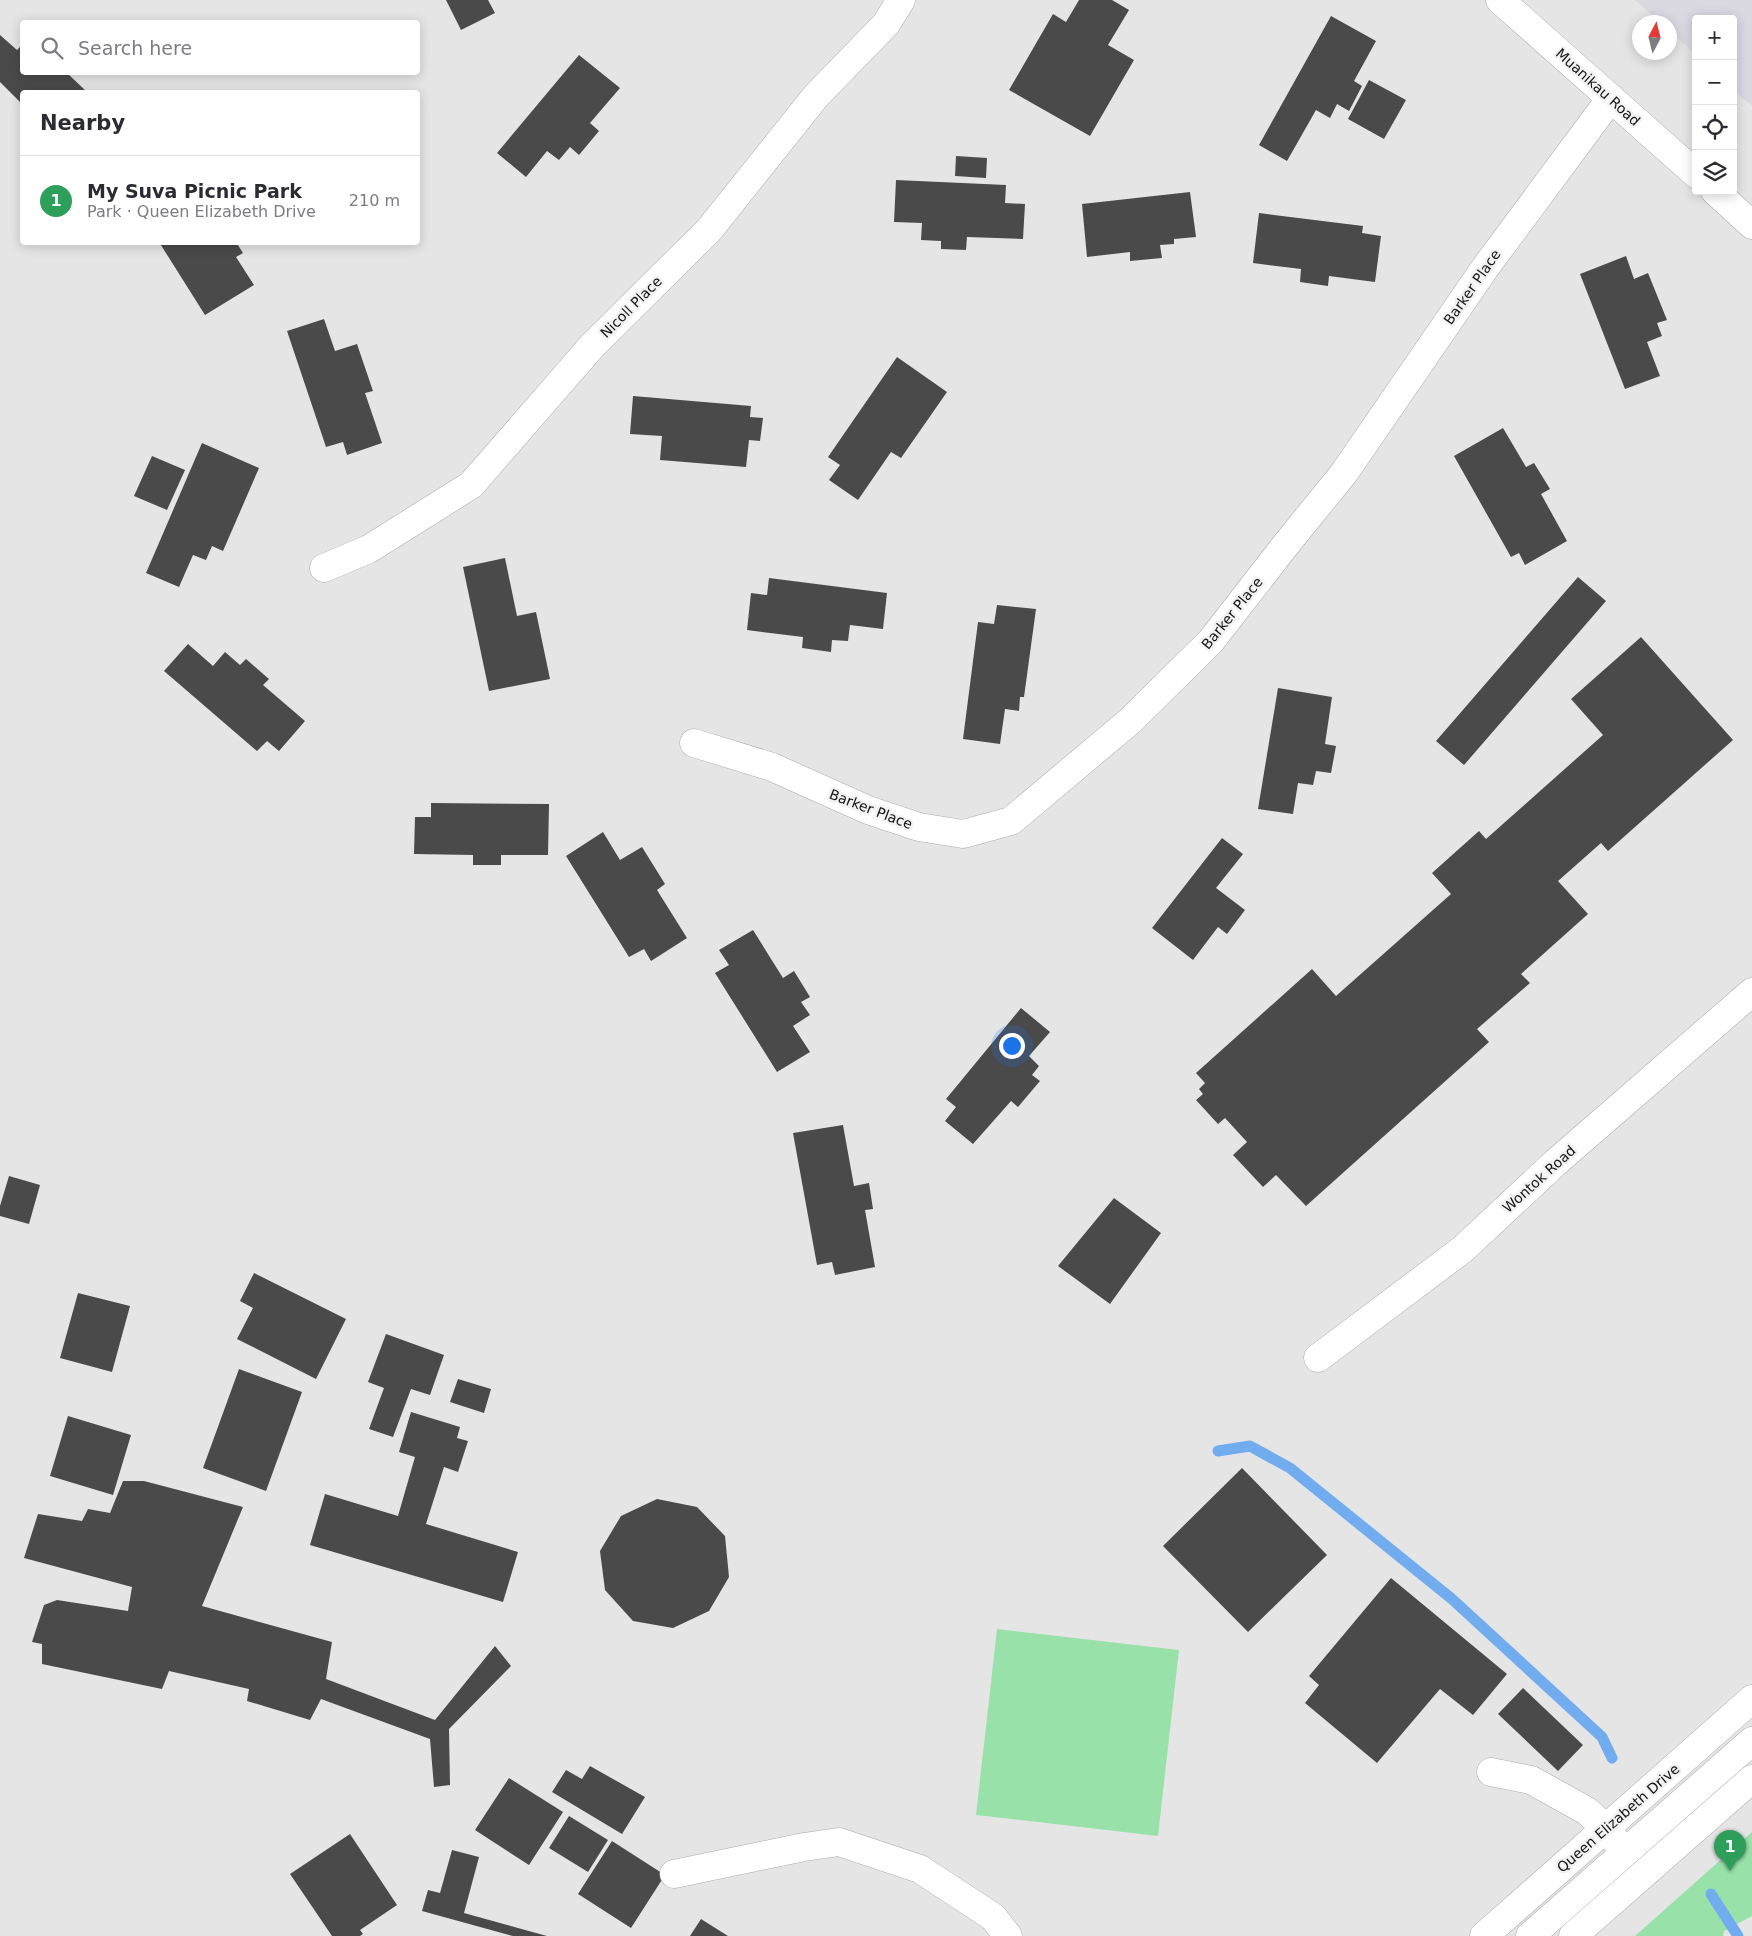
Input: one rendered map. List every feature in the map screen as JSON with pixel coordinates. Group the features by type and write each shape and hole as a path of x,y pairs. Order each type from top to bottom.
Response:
{"street":[{"name":"Nicoll Place","path":"324,568 369,549 472,485 592,346 708,230 816,96 886,24 901,0"},
{"name":"Muanikau Road","path":"1500,0 1692,170"},
{"name":"Barker Place","path":"694,743 772,766 868,810 919,827 963,834 1011,821 1130,721 1211,641 1344,472 1485,268 1611,98"},
{"path":"1719,195 1752,225"},
{"name":"Wontok Road","path":"1318,1358 1463,1249 1555,1163 1752,992"},
{"name":"Queen Elizabeth Drive","path":"1484,1936 1752,1699"},
{"path":"1530,1936 1752,1741"},
{"path":"1491,1772 1531,1780 1587,1811 1606,1829 1625,1852"},
{"path":"1573,1936 1752,1779"},
{"path":"674,1874 804,1846 840,1842 920,1869 993,1917 1008,1936"}],"shaded area":[{"path":"1635,0 1752,0 1752,106 1737,93 1737,15 1692,15 1692,51 1677,37 1677,15 1652,15"}],"green space":[{"path":"997,1629 1179,1650 1158,1836 976,1815"},
{"path":"1752,1832 1752,1916 1724,1931 1723,1936 1635,1936"}],"building":[{"path":"446,0 488,0 495,13 461,30"},
{"path":"1079,0 1112,0 1129,10 1108,45 1134,60 1090,136 1009,90 1053,14 1066,22"},
{"path":"1331,16 1376,41 1354,81 1362,86 1349,111 1337,104 1330,118 1316,110 1287,161 1259,145"},
{"path":"0,35 17,50 20,47 20,75 69,75 85,90 20,90 20,102 0,82"},
{"path":"579,55 620,88 590,123 599,131 579,155 570,147 559,160 547,151 526,177 497,153"},
{"path":"1369,80 1406,100 1384,139 1348,119"},
{"path":"956,156 987,158 986,178 955,176"},
{"path":"896,180 1006,185 1005,203 1025,204 1023,239 967,237 966,250 941,249 941,241 921,240 922,223 894,222"},
{"path":"1190,192 1196,237 1174,239 1174,244 1160,245 1162,258 1130,261 1130,252 1087,257 1082,204"},
{"path":"1259,213 1363,226 1362,233 1381,236 1375,282 1329,276 1328,286 1300,282 1301,269 1253,263"},
{"path":"161,245 238,245 243,253 236,257 254,285 205,315"},
{"path":"1626,256 1634,279 1648,273 1667,320 1657,323 1662,336 1647,342 1660,376 1625,389 1580,274"},
{"path":"324,319 335,351 357,344 373,391 365,393 382,443 347,455 343,442 326,447 287,331"},
{"path":"897,357 947,392 901,458 891,452 858,500 829,480 840,465 828,457"},
{"path":"633,396 751,406 750,417 763,418 760,441 749,440 746,467 660,460 662,436 630,434"},
{"path":"1503,428 1526,467 1534,463 1550,489 1541,494 1567,541 1525,565 1519,553 1511,557 1454,456"},
{"path":"202,443 259,468 223,551 212,546 206,560 193,555 179,587 146,573"},
{"path":"152,456 185,470 167,510 134,496"},
{"path":"505,558 517,616 536,612 550,679 489,691 463,567"},
{"path":"1578,577 1606,601 1464,765 1436,741"},
{"path":"769,578 887,593 883,629 850,625 848,641 832,640 831,652 802,648 803,637 747,630 751,593 767,595"},
{"path":"997,605 1036,609 1024,697 1020,697 1019,711 1005,709 1000,744 963,739 978,622 994,624"},
{"path":"1641,637 1733,740 1608,851 1601,843 1558,881 1588,914 1521,974 1530,983 1477,1029 1489,1042 1306,1206 1276,1175 1263,1187 1233,1155 1247,1142 1225,1118 1218,1124 1196,1100 1203,1094 1199,1089 1205,1083 1196,1073 1312,969 1336,996 1451,894 1432,873 1479,831 1486,839 1603,735 1571,699"},
{"path":"188,644 213,666 225,652 240,665 246,659 269,679 263,685 305,721 279,751 267,741 257,751 164,671"},
{"path":"1278,688 1332,697 1325,744 1336,746 1331,773 1316,771 1313,785 1298,783 1293,814 1258,809"},
{"path":"431,803 549,804 548,855 501,855 501,865 473,865 473,855 414,854 415,817 431,817"},
{"path":"603,832 620,860 642,847 665,884 657,890 687,938 651,961 644,949 629,957 566,856"},
{"path":"1222,838 1243,854 1216,888 1245,910 1227,934 1218,927 1193,960 1152,928"},
{"path":"753,930 783,978 794,971 810,997 801,1002 810,1015 793,1026 810,1052 777,1072 715,973 729,965 719,950"},
{"path":"1021,1008 1050,1032 1029,1056 1039,1066 1032,1075 1040,1081 1018,1107 1011,1101 973,1144 945,1121 956,1107 946,1099"},
{"path":"843,1125 854,1186 869,1183 873,1209 865,1210 875,1267 835,1275 832,1262 817,1265 793,1133"},
{"path":"9,1176 40,1185 29,1224 0,1216 0,1206"},
{"path":"1114,1198 1161,1233 1110,1304 1058,1266"},
{"path":"254,1273 346,1319 316,1379 237,1339 253,1308 240,1301"},
{"path":"78,1293 130,1306 112,1372 60,1358"},
{"path":"386,1334 444,1355 430,1395 411,1389 393,1437 369,1429 384,1388 368,1382"},
{"path":"239,1369 302,1392 266,1491 203,1468"},
{"path":"458,1379 491,1389 484,1413 450,1402"},
{"path":"411,1412 460,1427 457,1438 468,1441 458,1472 444,1467 426,1524 518,1552 503,1602 310,1545 325,1494 398,1516 415,1457 399,1452"},
{"path":"68,1416 131,1435 113,1495 50,1476"},
{"path":"1242,1468 1327,1555 1248,1632 1163,1546"},
{"path":"123,1481 144,1481 243,1507 202,1606 332,1642 326,1679 435,1720 495,1646 511,1666 449,1729 450,1785 434,1787 430,1739 321,1699 310,1720 247,1701 249,1689 169,1671 162,1689 42,1664 42,1644 32,1642 44,1605 57,1600 128,1611 132,1587 24,1558 38,1514 82,1521 88,1509 110,1513"},
{"path":"657,1499 697,1507 725,1536 729,1577 709,1611 673,1628 633,1621 605,1590 600,1551 621,1516"},
{"path":"1391,1578 1507,1674 1473,1715 1440,1689 1377,1763 1305,1703 1319,1685 1309,1676"},
{"path":"1523,1688 1583,1745 1558,1771 1498,1714"},
{"path":"590,1766 645,1797 622,1834 552,1792 566,1770 582,1779"},
{"path":"509,1778 563,1812 529,1865 475,1830"},
{"path":"569,1816 608,1840 588,1872 549,1848"},
{"path":"350,1834 397,1905 360,1930 363,1934 360,1936 332,1936 290,1874"},
{"path":"612,1841 665,1875 631,1928 578,1894"},
{"path":"452,1850 479,1857 464,1913 547,1936 513,1936 422,1911 428,1890 440,1893"},
{"path":"701,1919 728,1936 690,1936"}],"waterway":[{"path":"1218,1451 1250,1446 1290,1468 1452,1599 1602,1737 1612,1758"},
{"path":"1711,1894 1738,1936"}],"place":[{"name":"My Suva Picnic Park","path":"1730,1871"}]}
